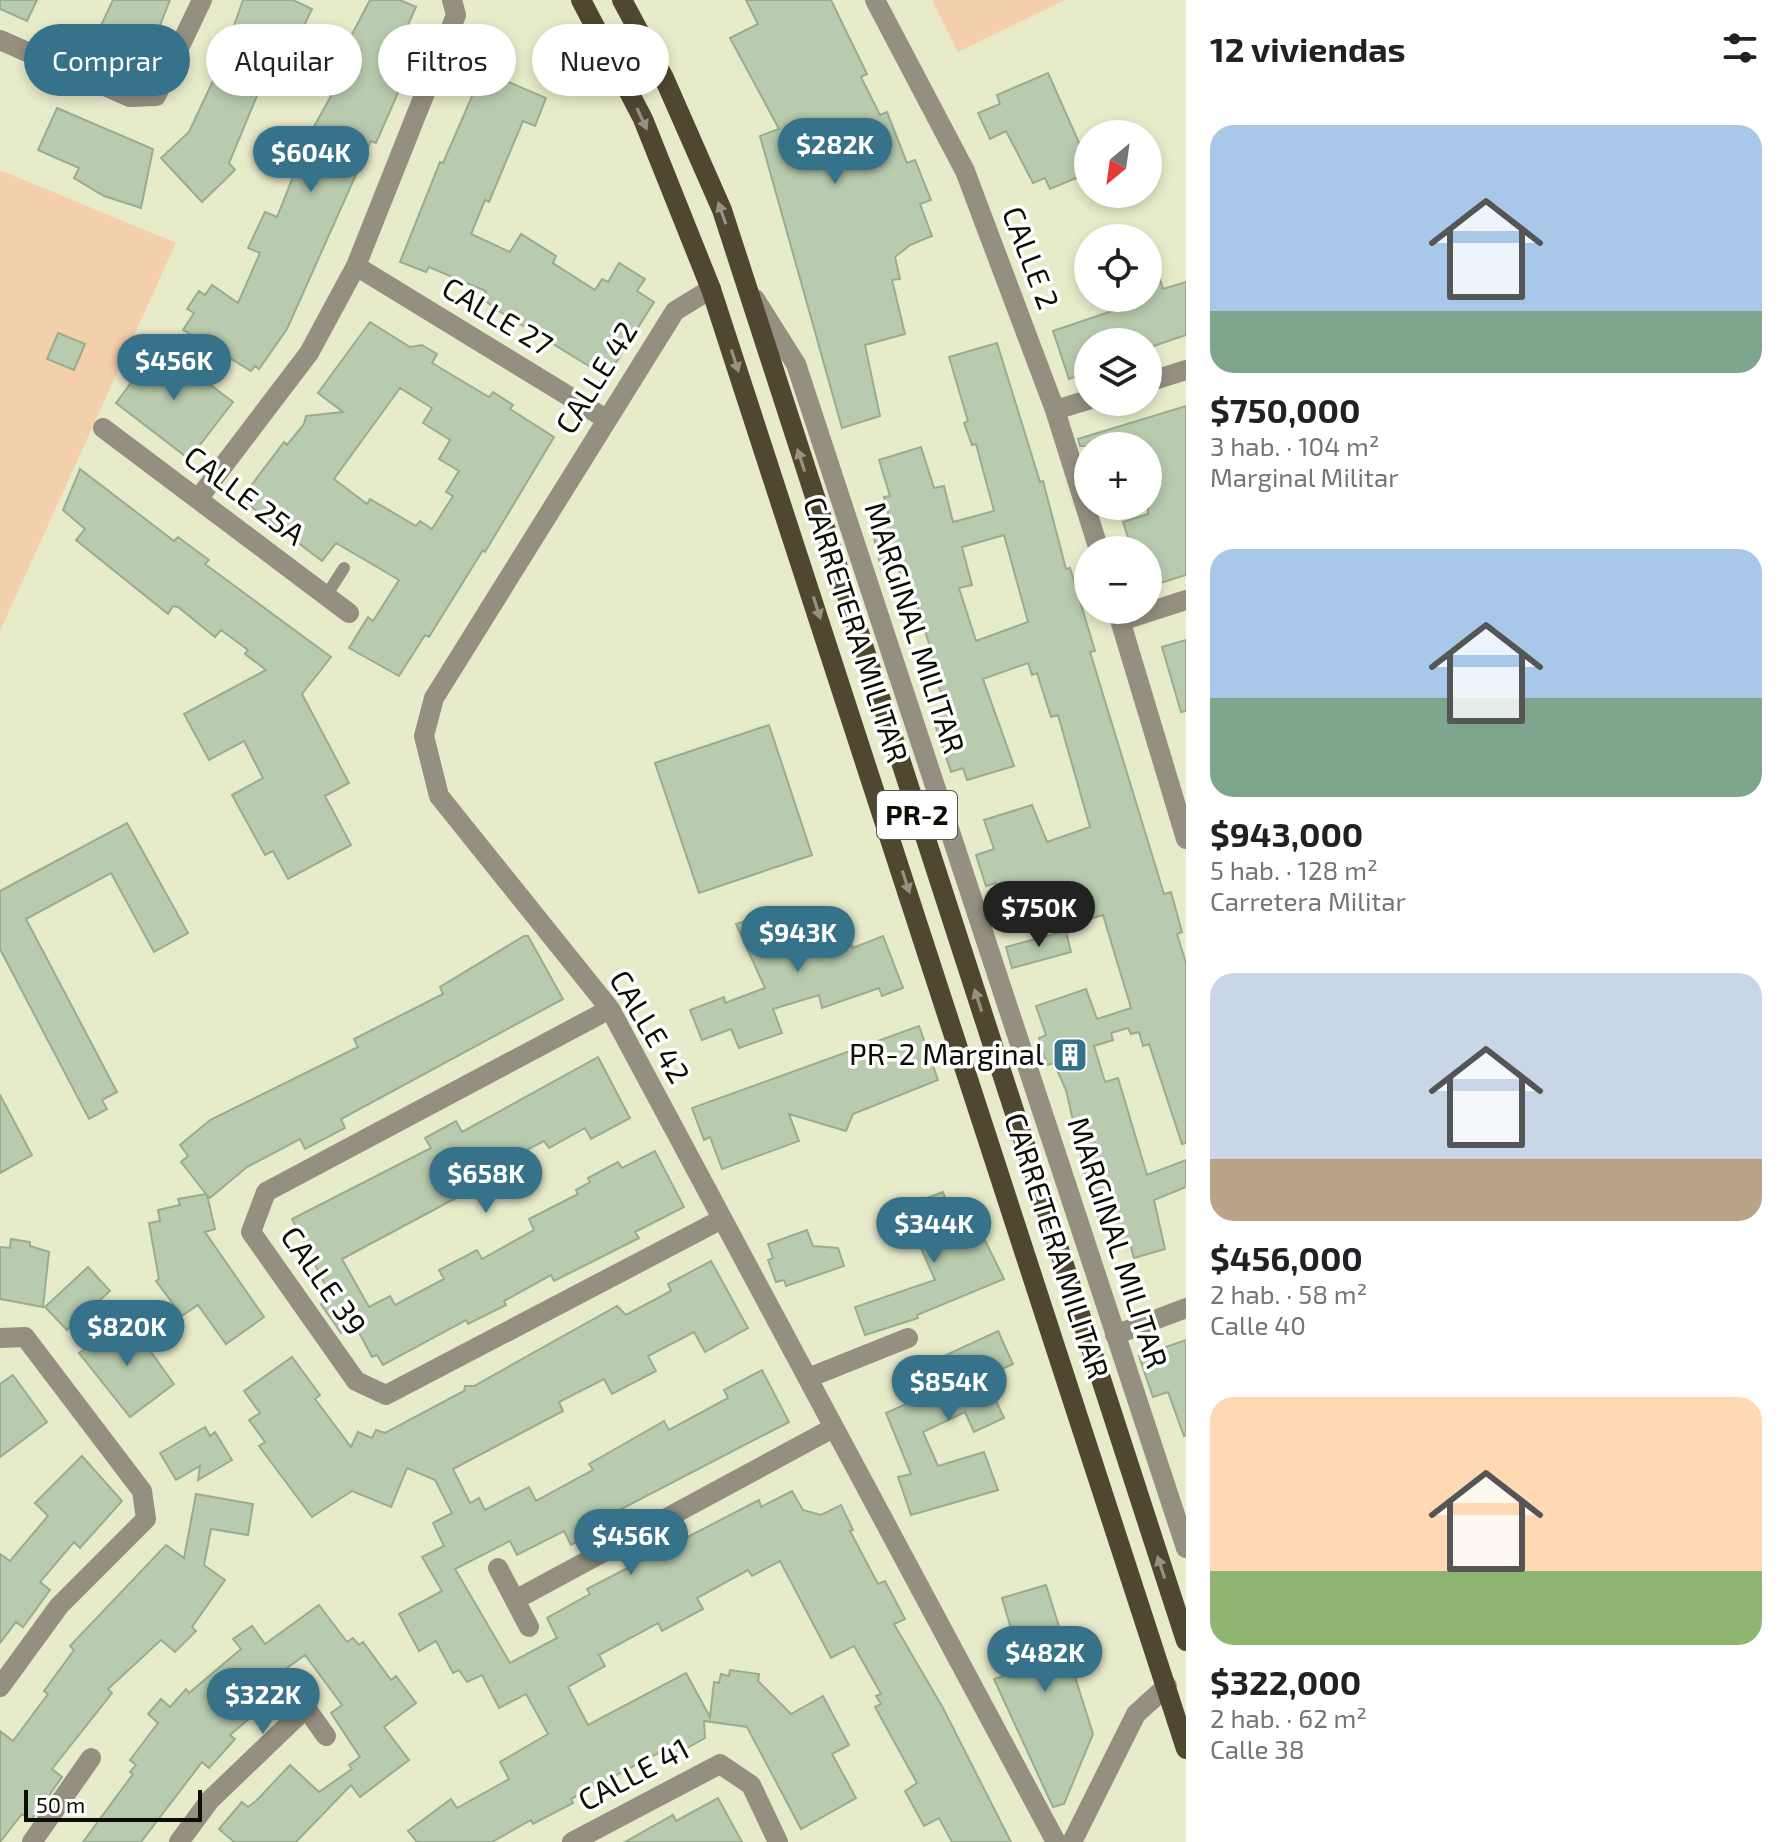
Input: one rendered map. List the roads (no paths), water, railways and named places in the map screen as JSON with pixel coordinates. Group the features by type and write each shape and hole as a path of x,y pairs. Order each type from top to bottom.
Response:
{"main road":[{"name":"CARRETERA MILITAR","path":"581,0 643,119 711,289 1186,1749"},
{"name":"CARRETERA MILITAR","path":"622,0 706,170 745,283 1186,1641"}],"street":[{"path":"0,40 130,97 156,96 202,0"},
{"path":"198,499 309,353 356,266 456,15 452,0"},
{"name":"CALLE 2","path":"875,0 965,171 1055,410 1095,536"},
{"name":"CALLE 27","path":"356,266 606,419"},
{"name":"MARGINAL MILITAR","path":"745,283 796,364 1186,1548"},
{"name":"CALLE 42","path":"711,289 675,311 434,698 424,736 439,796 610,1009 1056,1842"},
{"path":"1162,378 1186,370"},
{"path":"1055,410 1074,404"},
{"name":"CALLE 25A","path":"103,428 349,613"},
{"path":"1162,606 1186,600"},
{"path":"1121,624 1185,833"},
{"name":"CALLE 39","path":"610,1009 266,1192 251,1232 356,1381 386,1395 722,1219"},
{"path":"1115,1335 1186,1308"},
{"path":"0,1338 25,1337 142,1491 146,1519 59,1606 0,1687"},
{"path":"808,1378 908,1338"},
{"path":"515,1600 833,1428"},
{"path":"498,1568 529,1627"},
{"path":"288,1683 326,1736"},
{"path":"1072,1842 1136,1714 1167,1686"},
{"path":"179,1842 210,1800 306,1708"},
{"path":"32,1842 91,1758"},
{"name":"CALLE 41","path":"572,1842 720,1764 751,1785 778,1842"}],"lane":[{"path":"326,596 344,568"}],"place":[{"name":"PR-2 Marginal","path":"1070,1055"}]}
